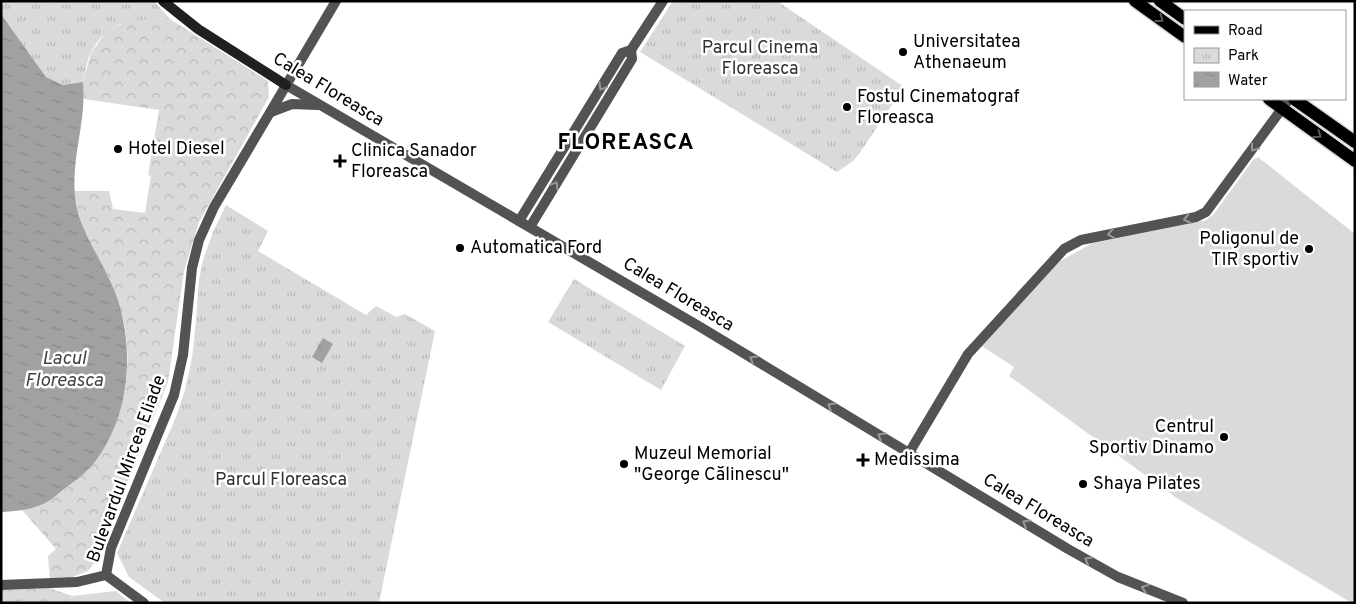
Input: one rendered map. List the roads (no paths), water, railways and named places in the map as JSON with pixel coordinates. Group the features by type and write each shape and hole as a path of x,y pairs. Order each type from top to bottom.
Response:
{"main road":[{"name":"Calea Floreasca","path":"163,1 198,29 286,85"},
{"path":"1135,1 1184,36"},
{"path":"1160,1 1184,18"},
{"path":"1272,100 1286,104 1355,161"},
{"path":"1295,100 1355,142"}],"street":[{"name":"Bulevardul Mircea Eliade","path":"1,585 77,582 106,575 111,548 174,395 184,348 192,268 200,240 214,207 336,1"},
{"path":"519,221 622,53 631,50 663,1"},
{"path":"530,227 632,59 631,50"},
{"name":"Calea Floreasca","path":"286,85 697,325 1113,575 1183,603"},
{"path":"271,112 292,104 320,106"},
{"path":"909,453 968,354 1067,247 1081,240 1201,216 1210,208 1286,104"},
{"path":"106,575 144,603"}],"water":[{"name":"Lacul Floreasca","path":"1,14 46,77 63,85 83,82 83,112 76,158 74,188 76,203 89,240 108,275 118,300 126,340 127,361 126,382 116,422 108,441 94,463 75,481 44,504 18,511 1,512"},
{"path":"323,338 333,344 322,363 312,357"}],"tram line":[{"path":"1143,1 1184,30"},
{"path":"1279,100 1355,154"}],"place":[{"name":"Universitatea Athenaeum","path":"903,52"},
{"name":"Fostul Cinematograf Floreasca","path":"847,107"},
{"name":"Hotel Diesel","path":"118,149"},
{"name":"Clinica Sanador Floreasca","path":"340,161"},
{"name":"Automatica Ford","path":"460,248"},
{"name":"Poligonul de TIR sportiv","path":"1309,249"},
{"name":"Centrul Sportiv Dinamo","path":"1224,437"},
{"name":"Medissima","path":"863,460"},
{"name":"Muzeul Memorial \"George Călinescu\"","path":"624,464"},
{"name":"Shaya Pilates","path":"1083,484"}],"district":[{"name":"FLOREASCA","path":"626,143"}],"park label":[{"name":"Parcul Cinema Floreasca","path":"760,58"},
{"name":"Parcul Floreasca","path":"281,480"}]}
